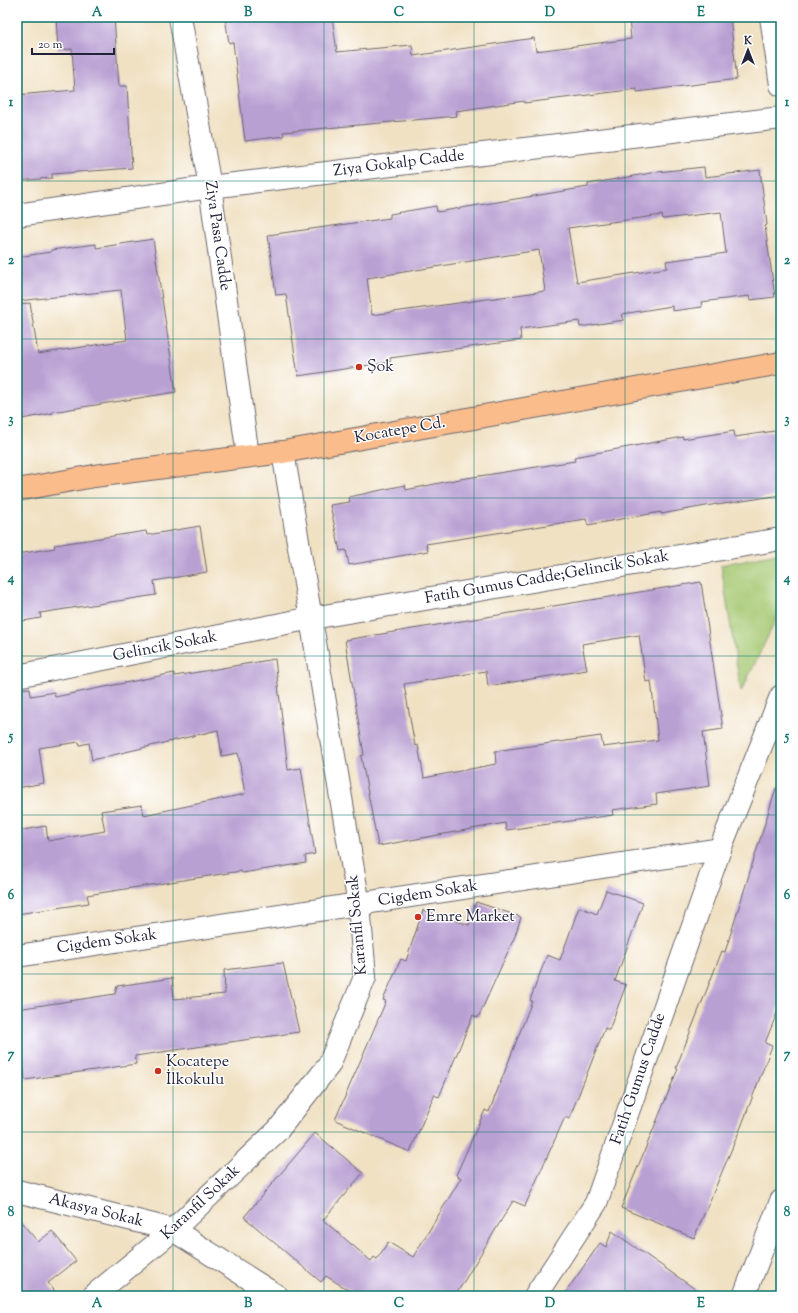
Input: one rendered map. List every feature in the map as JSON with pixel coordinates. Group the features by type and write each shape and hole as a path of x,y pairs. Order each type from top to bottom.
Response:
{"main road":[{"name":"Kocatepe Cd.","path":"17,490 94,476 284,452 781,363"}],"street":[{"name":"Ziya Pasa Cadde","path":"180,17 210,187 248,456"},
{"path":"771,17 781,85"},
{"name":"Ziya Gokalp Cadde","path":"17,215 210,187 781,118"},
{"name":"Karanfil Sokak","path":"92,1296 173,1230 278,1130 329,1065 365,976 359,905 337,782 312,618 284,452"},
{"name":"Fatih Gumus Cadde;Gelincik Sokak","path":"312,618 781,539"},
{"name":"Gelincik Sokak","path":"17,676 312,618"},
{"path":"720,849 781,696"},
{"name":"Cigdem Sokak","path":"17,956 720,849"},
{"name":"Fatih Gumus Cadde","path":"535,1296 596,1204 720,849"},
{"name":"Akasya Sokak","path":"17,1191 173,1230 277,1296"},
{"path":"744,1296 781,1201"}],"green space":[{"path":"781,552 781,609 741,692 721,565"}],"building":[{"path":"56,17 114,17 119,86 127,86 132,168 52,174 52,178 17,181 17,95 75,90 72,49 58,50"},
{"path":"225,17 332,17 337,52 412,45 413,56 534,38 536,51 631,39 629,19 647,17 730,17 737,79 637,92 637,89 524,103 524,101 456,111 457,116 283,132 284,136 245,141 233,42 229,43"},
{"path":"704,167 705,177 760,170 767,225 765,226 775,297 750,300 749,296 701,302 702,307 672,311 672,306 622,314 624,320 580,327 579,321 520,329 521,340 390,358 390,362 298,376 286,294 276,295 268,235 390,218 390,214 436,206 437,212 588,187 588,184 657,172","holes":["721,212 726,253 666,261 667,268 577,282 568,228 662,215 663,219","539,250 545,291 372,315 367,278"]},
{"path":"153,239 176,392 52,412 53,413 17,420 17,304 30,303 38,354 127,340 121,290 17,301 17,257 51,252 51,250 96,244 96,248"},
{"path":"781,430 781,495 661,514 661,512 588,525 586,519 426,544 428,551 349,565 346,550 340,551 330,505 350,502 349,497 405,485 406,490 454,480 575,461 574,457 683,437 683,439 734,431 735,437"},
{"path":"200,526 207,572 154,581 156,595 40,613 41,618 17,622 17,554 55,548 54,545 146,531 147,535"},
{"path":"701,582 723,729 703,732 710,786 656,794 657,804 612,810 613,815 506,830 505,823 378,846 361,756 364,755 345,640","holes":["639,635 646,682 651,681 658,740 603,747 601,736 495,751 496,764 424,778 418,745 415,746 404,684 486,671 488,686 587,670 582,644"]},
{"path":"275,659 288,770 301,768 315,854 305,856 306,863 242,873 241,871 87,895 89,903 17,914 17,831 46,826 48,841 105,831 101,811 142,805 144,815 245,794 238,753 222,756 218,730 92,760 89,743 80,745 79,742 39,748 44,783 17,788 17,689 30,688 31,696 54,692 55,697 174,673 175,676"},
{"path":"776,788 781,789 781,1003 765,1043 772,1046 741,1127 694,1238 621,1208 678,1069 676,1068 722,951 725,952"},
{"path":"606,890 643,903 615,981 626,985 609,1030 605,1028 569,1119 565,1117 525,1206 513,1201 455,1296 358,1296 326,1276 321,1282 244,1217 315,1133 363,1173 323,1220 371,1261 374,1257 377,1259 388,1242 413,1257 461,1178 456,1175 485,1110 489,1112 532,1001 530,1000 547,955 560,960 579,907 597,914"},
{"path":"476,902 521,917 515,936 478,1018 473,1015 439,1097 434,1095 410,1152 335,1120 386,1001 383,1000 401,959 406,961 423,910 469,925"},
{"path":"283,963 299,1032 135,1056 136,1064 25,1080 17,1009 115,994 117,986 172,978 174,999 225,994 224,970"},
{"path":"17,1217 38,1242 52,1231 76,1261 48,1283 59,1296 17,1296"},
{"path":"612,1231 705,1296 563,1296 600,1243 606,1247"}],"place":[{"name":"Şok","path":"359,367"},
{"name":"Emre Market","path":"418,917"},
{"name":"Kocatepe İlkokulu","path":"158,1071"}]}
